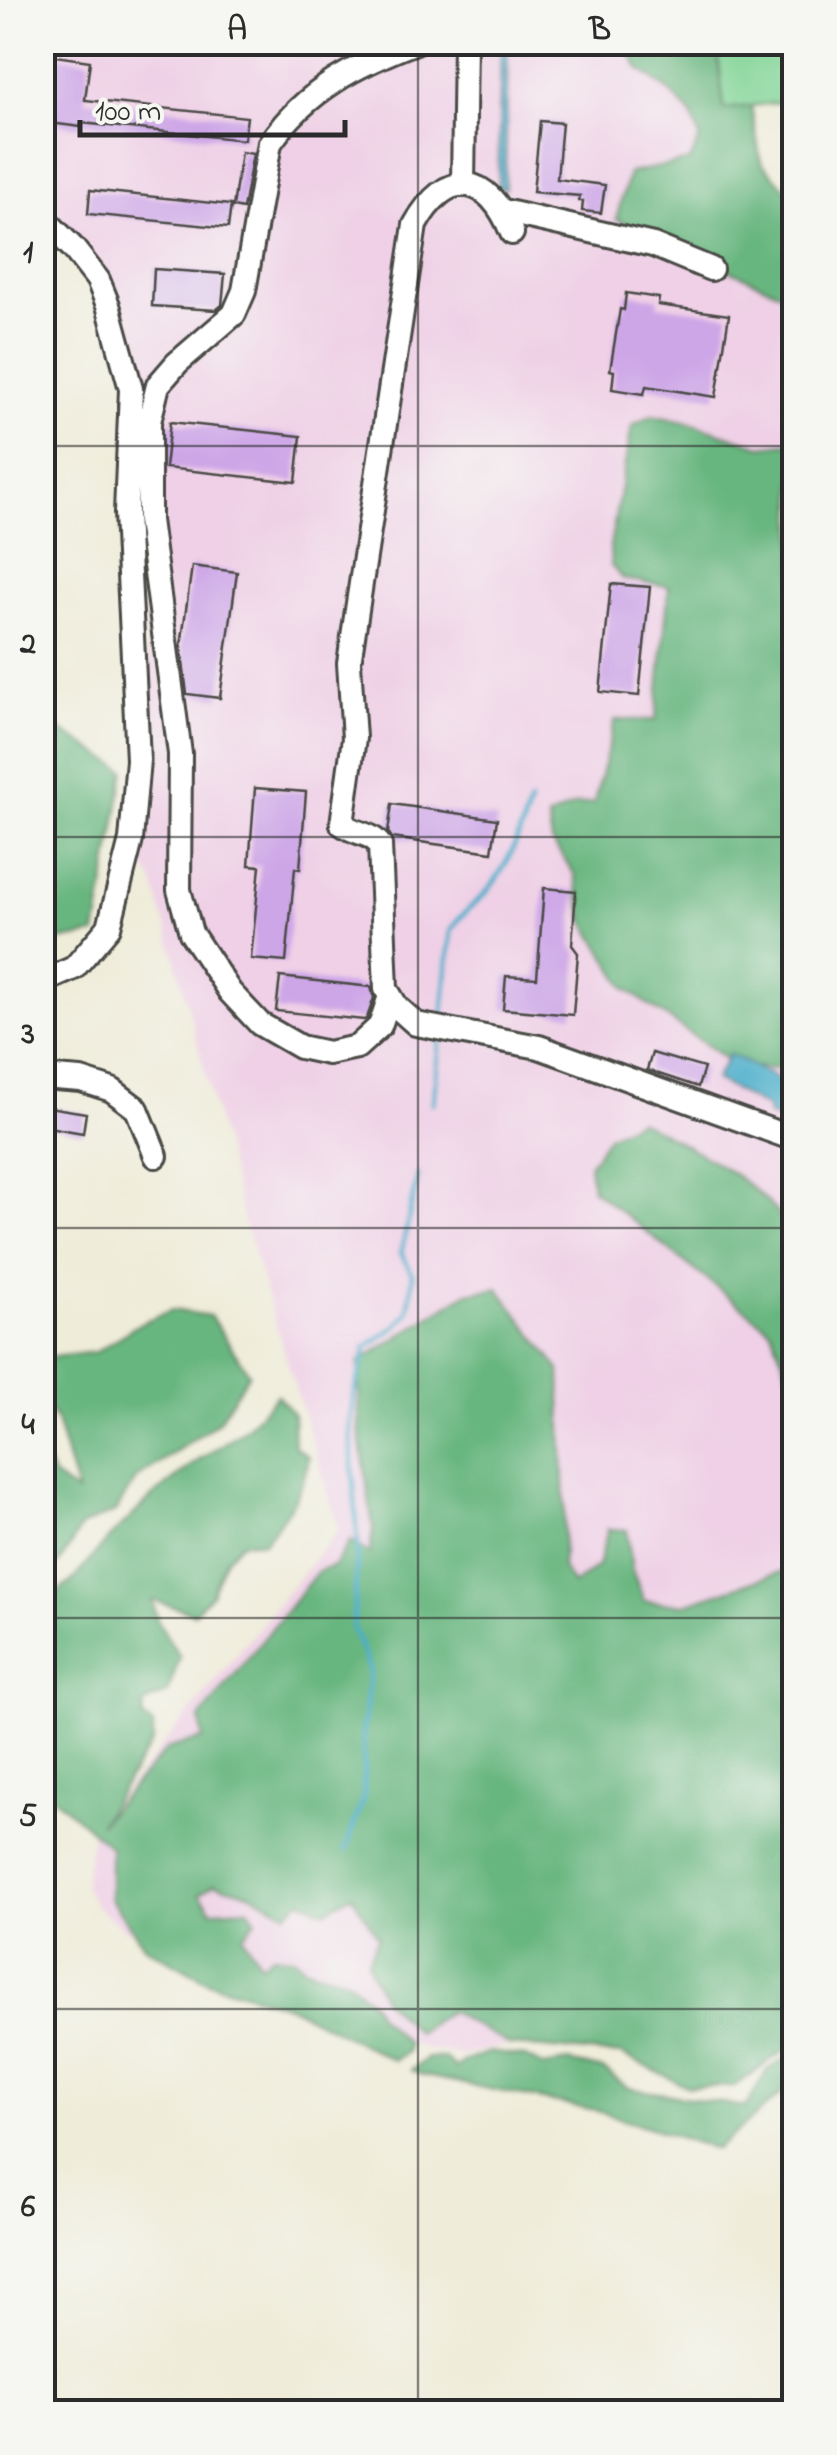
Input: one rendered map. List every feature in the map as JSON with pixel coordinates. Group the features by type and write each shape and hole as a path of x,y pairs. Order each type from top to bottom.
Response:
{"lane":[{"path":"390,996 380,1026 357,1047 328,1054 300,1047 260,1024 230,992 191,932 179,890 180,754 149,520 149,422 158,385 177,363 234,314 244,291 270,143 284,122 322,90 368,61 416,42"},
{"path":"463,186 465,42"},
{"path":"711,269 653,246 508,222 491,197 473,185 442,191 426,206 415,225 349,662 354,738 342,824 351,831 373,836 380,846 386,989 396,1007 416,1024 539,1047 794,1139"},
{"path":"42,217 98,280 132,390 126,513 138,760 132,840 108,927 74,968 42,982"},
{"path":"42,1077 81,1080 112,1090 137,1108 156,1156"}],"shaded area":[{"path":"42,43 694,43 794,273 794,2044 734,2086 688,2087 622,2055 510,2045 461,2055 428,2049 288,2006 123,1928 97,1907 84,1886 92,1832 339,1529 241,1212 153,880 141,863 155,768 138,524 142,456 135,362 43,206"}],"green space":[{"path":"625,43 713,43 717,47 724,109 751,106 761,162 794,198 794,299 616,219 629,173 690,161 700,138 691,114 668,90 639,69"},
{"path":"717,43 794,43 794,101 724,109"},
{"path":"652,415 761,446 794,442 794,1073 736,1066 626,989 585,922 574,873 552,842 548,818 575,805 594,803 615,720 656,720 669,586 622,579 611,565 610,546 632,426"},
{"path":"42,709 46,721 125,770 96,934 43,944"},
{"path":"639,1120 744,1182 763,1198 794,1236 794,1383 771,1330 592,1189 589,1165 608,1136"},
{"path":"498,1288 560,1370 565,1505 562,1568 573,1585 598,1566 608,1529 627,1530 632,1570 644,1601 685,1604 794,1569 794,2044 734,2086 688,2087 622,2055 510,2045 449,2011 417,2033 383,1999 367,1962 378,1937 352,1895 325,1911 301,1900 287,1913 252,1894 214,1884 200,1894 212,1910 248,1908 256,1920 243,1936 261,1964 272,1955 294,1957 303,1967 347,1979 407,2043 407,2052 393,2060 288,2006 211,1983 145,1947 110,1898 110,1847 43,1788 43,1603 72,1581 153,1496 246,1428 277,1395 293,1414 294,1446 309,1457 298,1493 280,1521 264,1542 242,1542 225,1560 211,1594 194,1613 152,1600 158,1622 180,1657 167,1694 144,1703 143,1718 153,1725 153,1741 99,1824 168,1748 203,1739 200,1718 318,1571 334,1566 350,1541 370,1554 373,1528 359,1427 359,1362 467,1293"},
{"path":"172,1310 210,1316 249,1373 218,1422 136,1479 115,1512 82,1526 60,1562 43,1575 43,1454 54,1477 77,1493 56,1421 43,1400 43,1358 96,1352 142,1322"},
{"path":"489,2052 525,2057 543,2066 569,2062 604,2070 628,2088 746,2107 767,2070 794,2054 794,2089 787,2089 716,2149 601,2112 411,2070 427,2058 445,2058 456,2068"}],"water":[{"path":"501,43 508,43 505,189 498,188"},
{"path":"729,1054 794,1087 794,1118 790,1126 768,1115 767,1108 715,1080"}],"building":[{"path":"42,54 90,61 85,100 247,117 244,140 42,122"},
{"path":"540,121 562,123 557,179 605,185 601,213 582,211 580,196 533,192"},
{"path":"241,152 253,154 243,209 233,207"},
{"path":"90,190 231,205 228,228 88,214"},
{"path":"154,269 225,274 222,305 216,310 152,306"},
{"path":"626,293 659,298 658,305 729,315 716,397 646,386 644,394 612,389 614,371 610,370"},
{"path":"170,422 301,436 296,482 165,468"},
{"path":"192,566 237,572 220,698 187,694 181,646"},
{"path":"611,584 650,587 639,696 600,692"},
{"path":"255,788 306,792 300,869 295,868 286,962 251,959 260,866 249,865"},
{"path":"392,804 497,819 492,852 392,838 388,832"},
{"path":"544,888 576,891 572,945 578,953 573,1015 503,1009 506,976 537,978"},
{"path":"280,977 371,987 374,998 364,1020 276,1011"},
{"path":"652,1053 704,1068 698,1087 647,1070"},
{"path":"42,1106 86,1113 83,1133 42,1126"}],"waterway":[{"path":"442,1021 451,930 503,869 530,803"},
{"path":"433,1103 440,1037"},
{"path":"346,1850 364,1794 363,1729 370,1670 353,1627 358,1544 350,1424 367,1347 408,1313 413,1275 401,1253 418,1175"}]}
